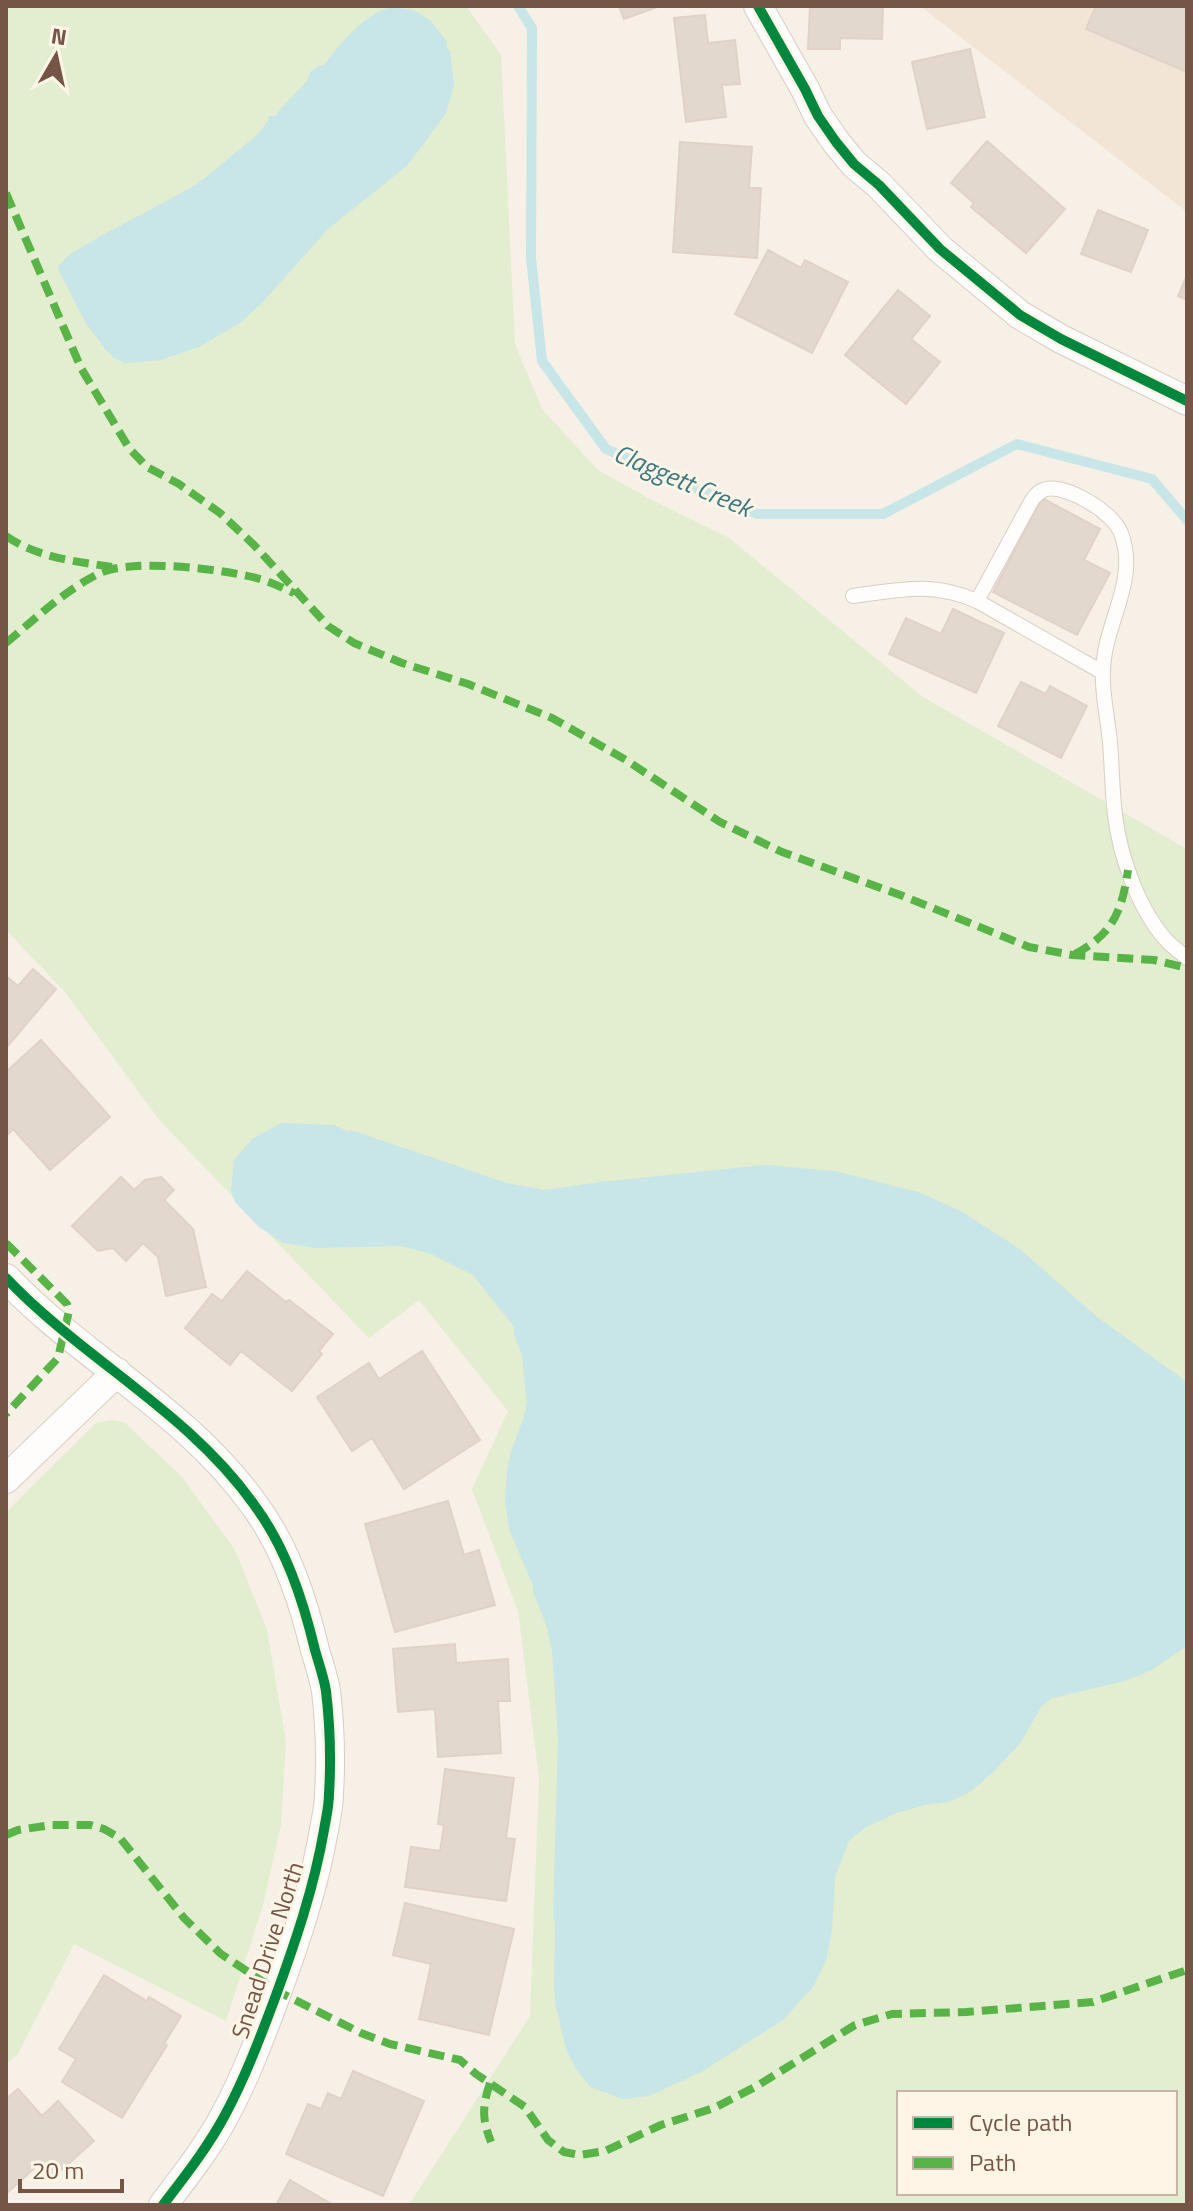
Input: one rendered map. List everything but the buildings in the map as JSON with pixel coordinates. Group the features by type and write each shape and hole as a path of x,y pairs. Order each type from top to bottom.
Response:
{"street":[{"path":"758,6 818,116 836,142 854,164 879,185 940,249 1020,315 1061,339 1187,401"},
{"name":"Snead Drive North","path":"6,1278 64,1331 206,1446 256,1506 287,1561 309,1625 326,1690 330,1744 329,1797 319,1859 298,1937 255,2050 225,2116 163,2205"},
{"path":"6,1479 117,1372"}],"lane":[{"path":"977,601 1032,500 1040,491 1062,489 1088,502 1109,516 1121,533 1126,564 1124,591 1105,649 1102,672 1115,818 1122,854 1140,902 1167,941 1187,958"},
{"path":"853,596 913,588 943,589 977,601 1102,672"}],"shaded area":[{"path":"920,6 1187,6 1187,212"}],"green space":[{"path":"6,6 466,6 501,55 515,344 542,409 598,470 729,538 923,697 1187,849 1187,2205 409,2205 530,2016 539,1779 518,1611 472,1489 508,1411 419,1300 369,1338 161,1122 65,992 6,930"},
{"path":"124,1422 182,1477 235,1550 267,1630 286,1742 281,1825 263,1905 226,2021 74,1944 18,2054 6,2065 6,1512 96,1423"}],"water":[{"path":"391,7 414,10 431,21 447,42 454,86 445,115 407,166 329,228 240,323 199,347 161,360 125,363 114,358 85,322 58,269 59,265 70,254 99,237 196,185 257,135 269,116 275,116 308,80 310,72 324,65 354,30 381,10"},
{"path":"281,1123 334,1125 507,1183 545,1190 765,1165 835,1171 918,1192 961,1211 1021,1250 1096,1316 1187,1382 1187,1646 1152,1670 1125,1681 1052,1698 1041,1707 1020,1744 970,1792 949,1802 897,1813 866,1827 849,1841 835,1877 832,1929 826,1961 813,1987 783,2020 703,2071 649,2096 623,2099 590,2087 566,2049 554,1988 558,1738 552,1651 533,1586 509,1529 505,1501 511,1451 527,1403 522,1356 514,1327 473,1275 431,1254 401,1246 316,1248 283,1243 259,1227 235,1202 231,1191 234,1160 252,1139"}],"waterway":[{"name":"Claggett Creek","path":"518,6 532,28 531,258 542,361 606,449 757,514 883,514 1017,444 1152,479 1187,520"}],"marked path":[{"path":"6,193 81,368 129,448 147,467 179,484 220,513 254,545 328,626 354,643 402,663 468,684 552,718 626,760 720,822 782,852 1029,947 1072,955 1154,960 1187,968"},
{"path":"6,536 44,554 112,567"},
{"path":"6,643 75,588 100,573 115,569 156,566 225,572 264,580 294,593"},
{"path":"1075,954 1098,938 1114,920 1123,898 1128,870"},
{"path":"6,1243 67,1304 69,1311 58,1358 6,1414"},
{"path":"6,1835 51,1825 90,1825 104,1829 120,1838 184,1918 221,1954 277,1991 361,2033 390,2044 460,2060 525,2107 548,2140 564,2152 580,2155 605,2151 661,2125 714,2108 757,2086 855,2025 892,2014 966,2012 1093,2002 1187,1970"},
{"path":"490,2083 484,2113 491,2142"}],"cycle path":[{"path":"758,6 818,116 836,142 854,164 879,185 940,249 1020,315 1061,339 1187,401"},
{"path":"6,1278 36,1307 199,1442 255,1506 276,1539 292,1575 326,1691 330,1743 328,1803 320,1852 297,1936 264,2028 232,2101 204,2150 163,2205"}]}
